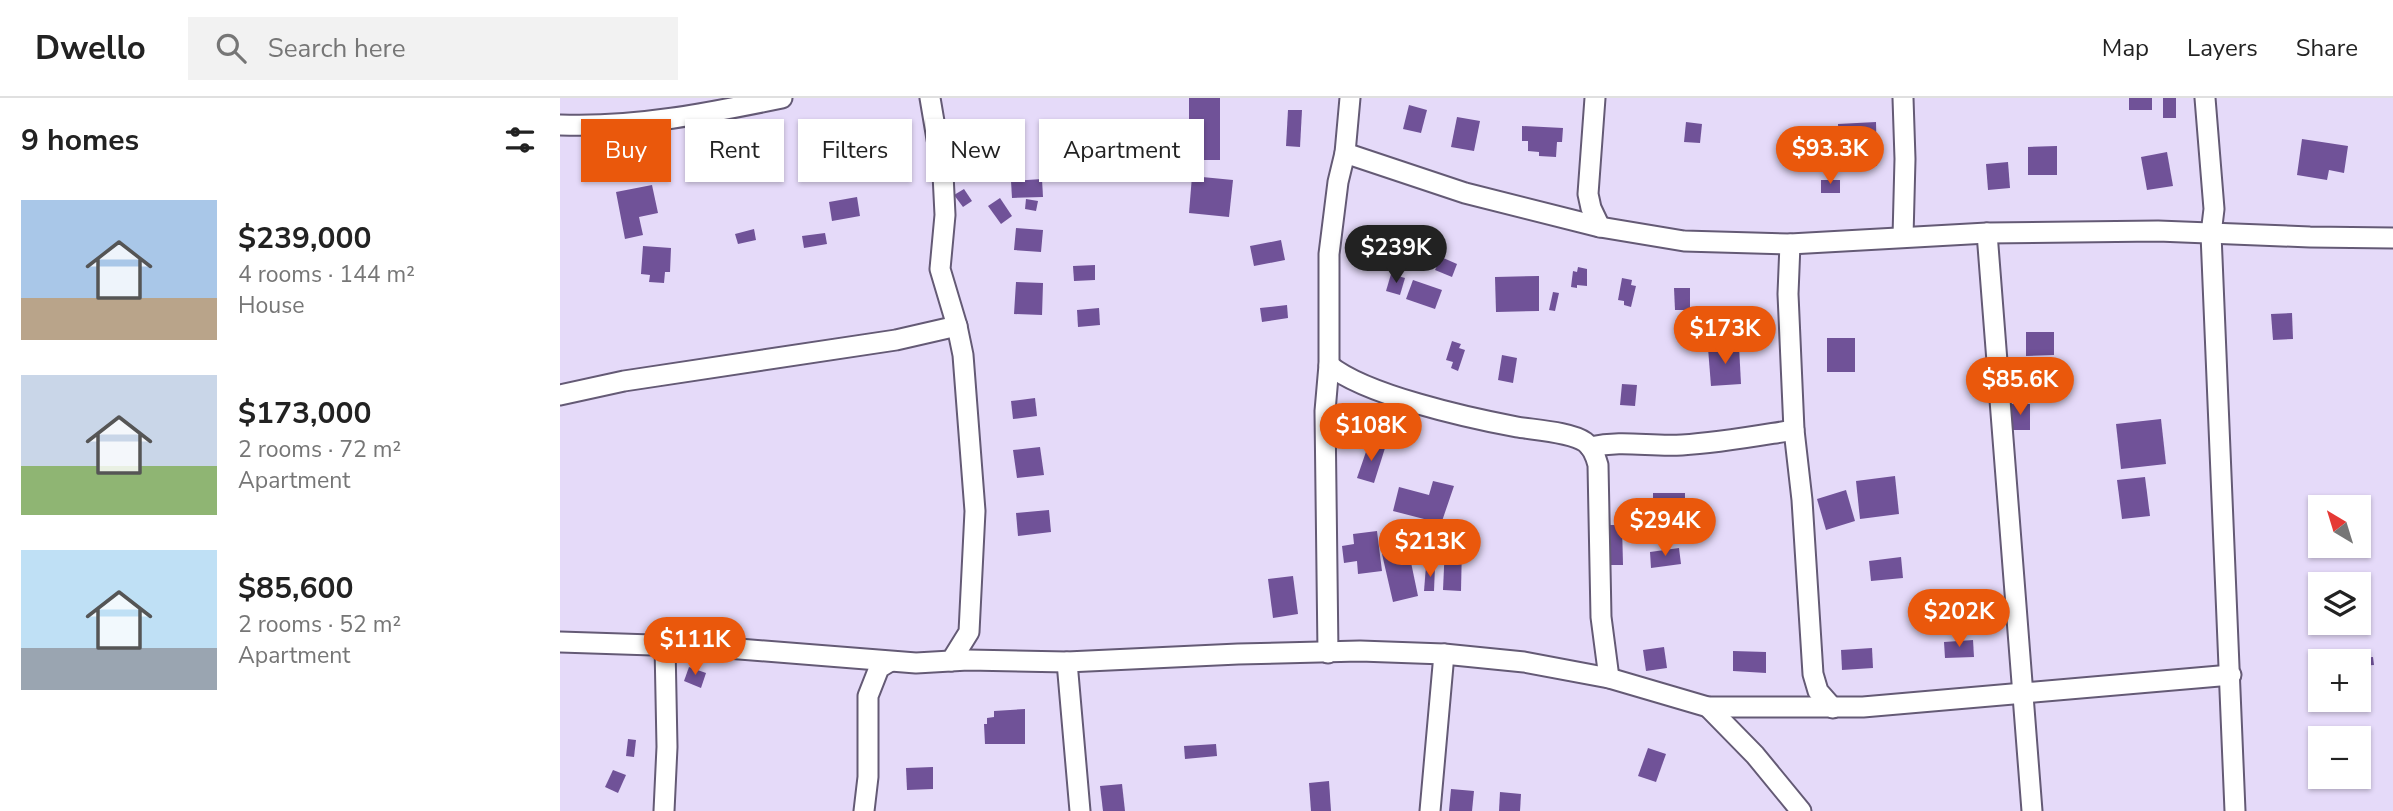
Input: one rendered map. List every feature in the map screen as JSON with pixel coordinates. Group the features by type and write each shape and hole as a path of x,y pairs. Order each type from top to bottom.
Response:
{"street":[{"path":"560,125 596,126 666,119 782,98"},
{"path":"930,98 943,174 945,215 940,269 963,355 975,511 969,632 970,643 979,660"},
{"path":"1328,653 1325,411 1329,365 1329,254 1338,182 1345,153 1350,98"},
{"path":"1595,98 1588,194 1600,227"},
{"path":"1902,237 1905,159 1903,98"},
{"path":"2204,98 2214,209 2211,234 2235,811"},
{"path":"1345,153 1465,193 1600,227 1684,241 1790,244 1987,233 2158,231 2393,238"},
{"path":"1987,233 2025,693 2032,811"},
{"path":"1790,244 1788,294 1794,430 1802,500 1813,674 1818,691 1833,708"},
{"path":"560,395 624,381 884,342 957,326"},
{"path":"1329,365 1343,377 1388,393 1585,441 1598,465 1601,617 1609,678"},
{"path":"1590,447 1621,442 1678,445 1722,442 1794,430"},
{"path":"951,661 969,632"},
{"path":"560,642 666,645 889,662 1067,662 1360,651 1444,654 1524,662 1609,678 1708,707 1833,708 2231,675"},
{"path":"664,811 667,747 666,645"},
{"path":"1430,811 1444,654"},
{"path":"853,659 868,696"},
{"path":"864,811 868,777 868,696 879,668 889,662"},
{"path":"1067,662 1080,811"},
{"path":"1708,707 1755,755 1801,811"}],"building":[{"path":"1189,98 1220,98 1220,160 1204,160 1204,119 1189,119"},
{"path":"2129,98 2152,98 2152,110 2129,110"},
{"path":"2163,98 2176,98 2176,118 2163,118"},
{"path":"1409,105 1427,110 1421,133 1403,129"},
{"path":"1288,110 1302,110 1300,147 1286,146"},
{"path":"1457,117 1480,121 1474,151 1451,147"},
{"path":"1686,122 1702,124 1700,143 1684,142"},
{"path":"1876,122 1877,166 1859,166 1859,157 1839,158 1838,124"},
{"path":"1522,126 1563,128 1562,142 1557,142 1556,157 1539,156 1539,152 1528,151 1528,141 1522,141"},
{"path":"2302,139 2348,146 2344,173 2329,170 2327,180 2297,175"},
{"path":"2057,146 2057,175 2028,175 2028,147"},
{"path":"2167,152 2173,186 2147,190 2141,157"},
{"path":"2008,162 2010,188 1988,190 1986,164"},
{"path":"1204,177 1233,180 1229,217 1189,213 1192,182 1204,182"},
{"path":"1039,179 1039,182 1042,182 1043,197 1012,198 1011,182"},
{"path":"1821,180 1840,180 1840,193 1821,193"},
{"path":"652,185 658,213 639,217 643,235 625,239 616,192"},
{"path":"964,189 972,201 963,207 954,195"},
{"path":"857,197 860,216 832,221 829,202"},
{"path":"1000,198 1012,216 1001,224 988,206"},
{"path":"1026,199 1038,201 1036,211 1025,209"},
{"path":"1016,228 1043,230 1041,252 1014,250"},
{"path":"754,229 756,240 738,244 735,234"},
{"path":"825,233 827,244 804,248 802,236"},
{"path":"1412,238 1426,242 1420,264 1406,261"},
{"path":"1281,240 1285,260 1254,266 1250,246"},
{"path":"643,246 671,248 670,272 665,272 664,283 649,282 650,275 641,274"},
{"path":"1441,257 1457,264 1452,277 1435,270"},
{"path":"1095,265 1095,280 1074,281 1073,266"},
{"path":"1578,267 1587,269 1587,286 1571,287 1573,271 1577,272"},
{"path":"1391,274 1405,278 1400,295 1386,291"},
{"path":"1539,276 1539,311 1496,312 1495,277"},
{"path":"1622,278 1632,280 1631,285 1636,286 1631,307 1618,300"},
{"path":"1413,280 1442,290 1435,309 1406,299"},
{"path":"1016,282 1043,283 1042,315 1014,314"},
{"path":"1674,288 1690,288 1690,310 1675,310"},
{"path":"1553,292 1559,293 1555,311 1549,310"},
{"path":"1287,305 1288,318 1262,322 1260,308"},
{"path":"1099,308 1100,325 1078,327 1077,310"},
{"path":"2292,313 2293,339 2273,340 2271,314"},
{"path":"2026,332 2054,332 2054,355 2026,356"},
{"path":"1827,338 1855,338 1855,372 1827,372"},
{"path":"1452,341 1461,344 1459,348 1465,350 1458,371 1451,368 1453,362 1446,360"},
{"path":"1739,346 1741,384 1711,386 1708,348"},
{"path":"1502,355 1517,358 1513,383 1498,380"},
{"path":"1622,384 1637,385 1635,406 1620,405"},
{"path":"1035,398 1037,416 1013,419 1011,401"},
{"path":"2009,404 2030,404 2030,430 2009,430"},
{"path":"2161,419 2166,464 2121,469 2116,424"},
{"path":"1369,443 1385,448 1374,483 1357,478"},
{"path":"1040,447 1044,475 1017,478 1013,450"},
{"path":"1895,476 1899,514 1860,519 1856,481"},
{"path":"2145,477 2150,516 2122,519 2117,480"},
{"path":"1433,481 1454,486 1440,527 1423,522 1424,519 1393,511 1399,487 1429,495"},
{"path":"1846,490 1855,521 1826,530 1817,499"},
{"path":"1653,493 1685,493 1685,516 1653,515"},
{"path":"1049,510 1051,532 1018,536 1016,513"},
{"path":"1605,525 1622,525 1623,565 1606,565"},
{"path":"1377,531 1382,571 1358,574 1357,561 1344,563 1342,546 1354,544 1353,534"},
{"path":"1445,545 1462,545 1461,591 1443,590"},
{"path":"1408,548 1418,596 1393,602 1382,554"},
{"path":"1679,548 1681,564 1651,568 1650,552"},
{"path":"1901,557 1903,578 1871,581 1869,561"},
{"path":"1426,566 1435,566 1434,591 1424,591"},
{"path":"1293,576 1298,614 1273,618 1268,579"},
{"path":"1973,640 1974,657 1945,658 1944,642"},
{"path":"1664,647 1667,668 1646,671 1643,650"},
{"path":"1872,648 1873,668 1842,670 1841,650"},
{"path":"1733,651 1766,652 1766,673 1733,671"},
{"path":"689,667 706,673 701,688 684,681"},
{"path":"1025,709 1025,744 985,744 984,724 987,724 987,718 994,717 994,711"},
{"path":"628,739 636,740 634,757 626,756"},
{"path":"1216,744 1217,756 1185,759 1184,746"},
{"path":"1648,748 1666,754 1656,782 1638,776"},
{"path":"933,767 933,789 907,790 906,768"},
{"path":"613,770 626,775 618,793 605,787"},
{"path":"1329,781 1331,811 1311,811 1309,783"},
{"path":"1122,784 1125,811 1103,811 1100,786"},
{"path":"1451,789 1474,791 1472,811 1449,811"},
{"path":"1500,792 1521,794 1520,811 1499,811"}]}
